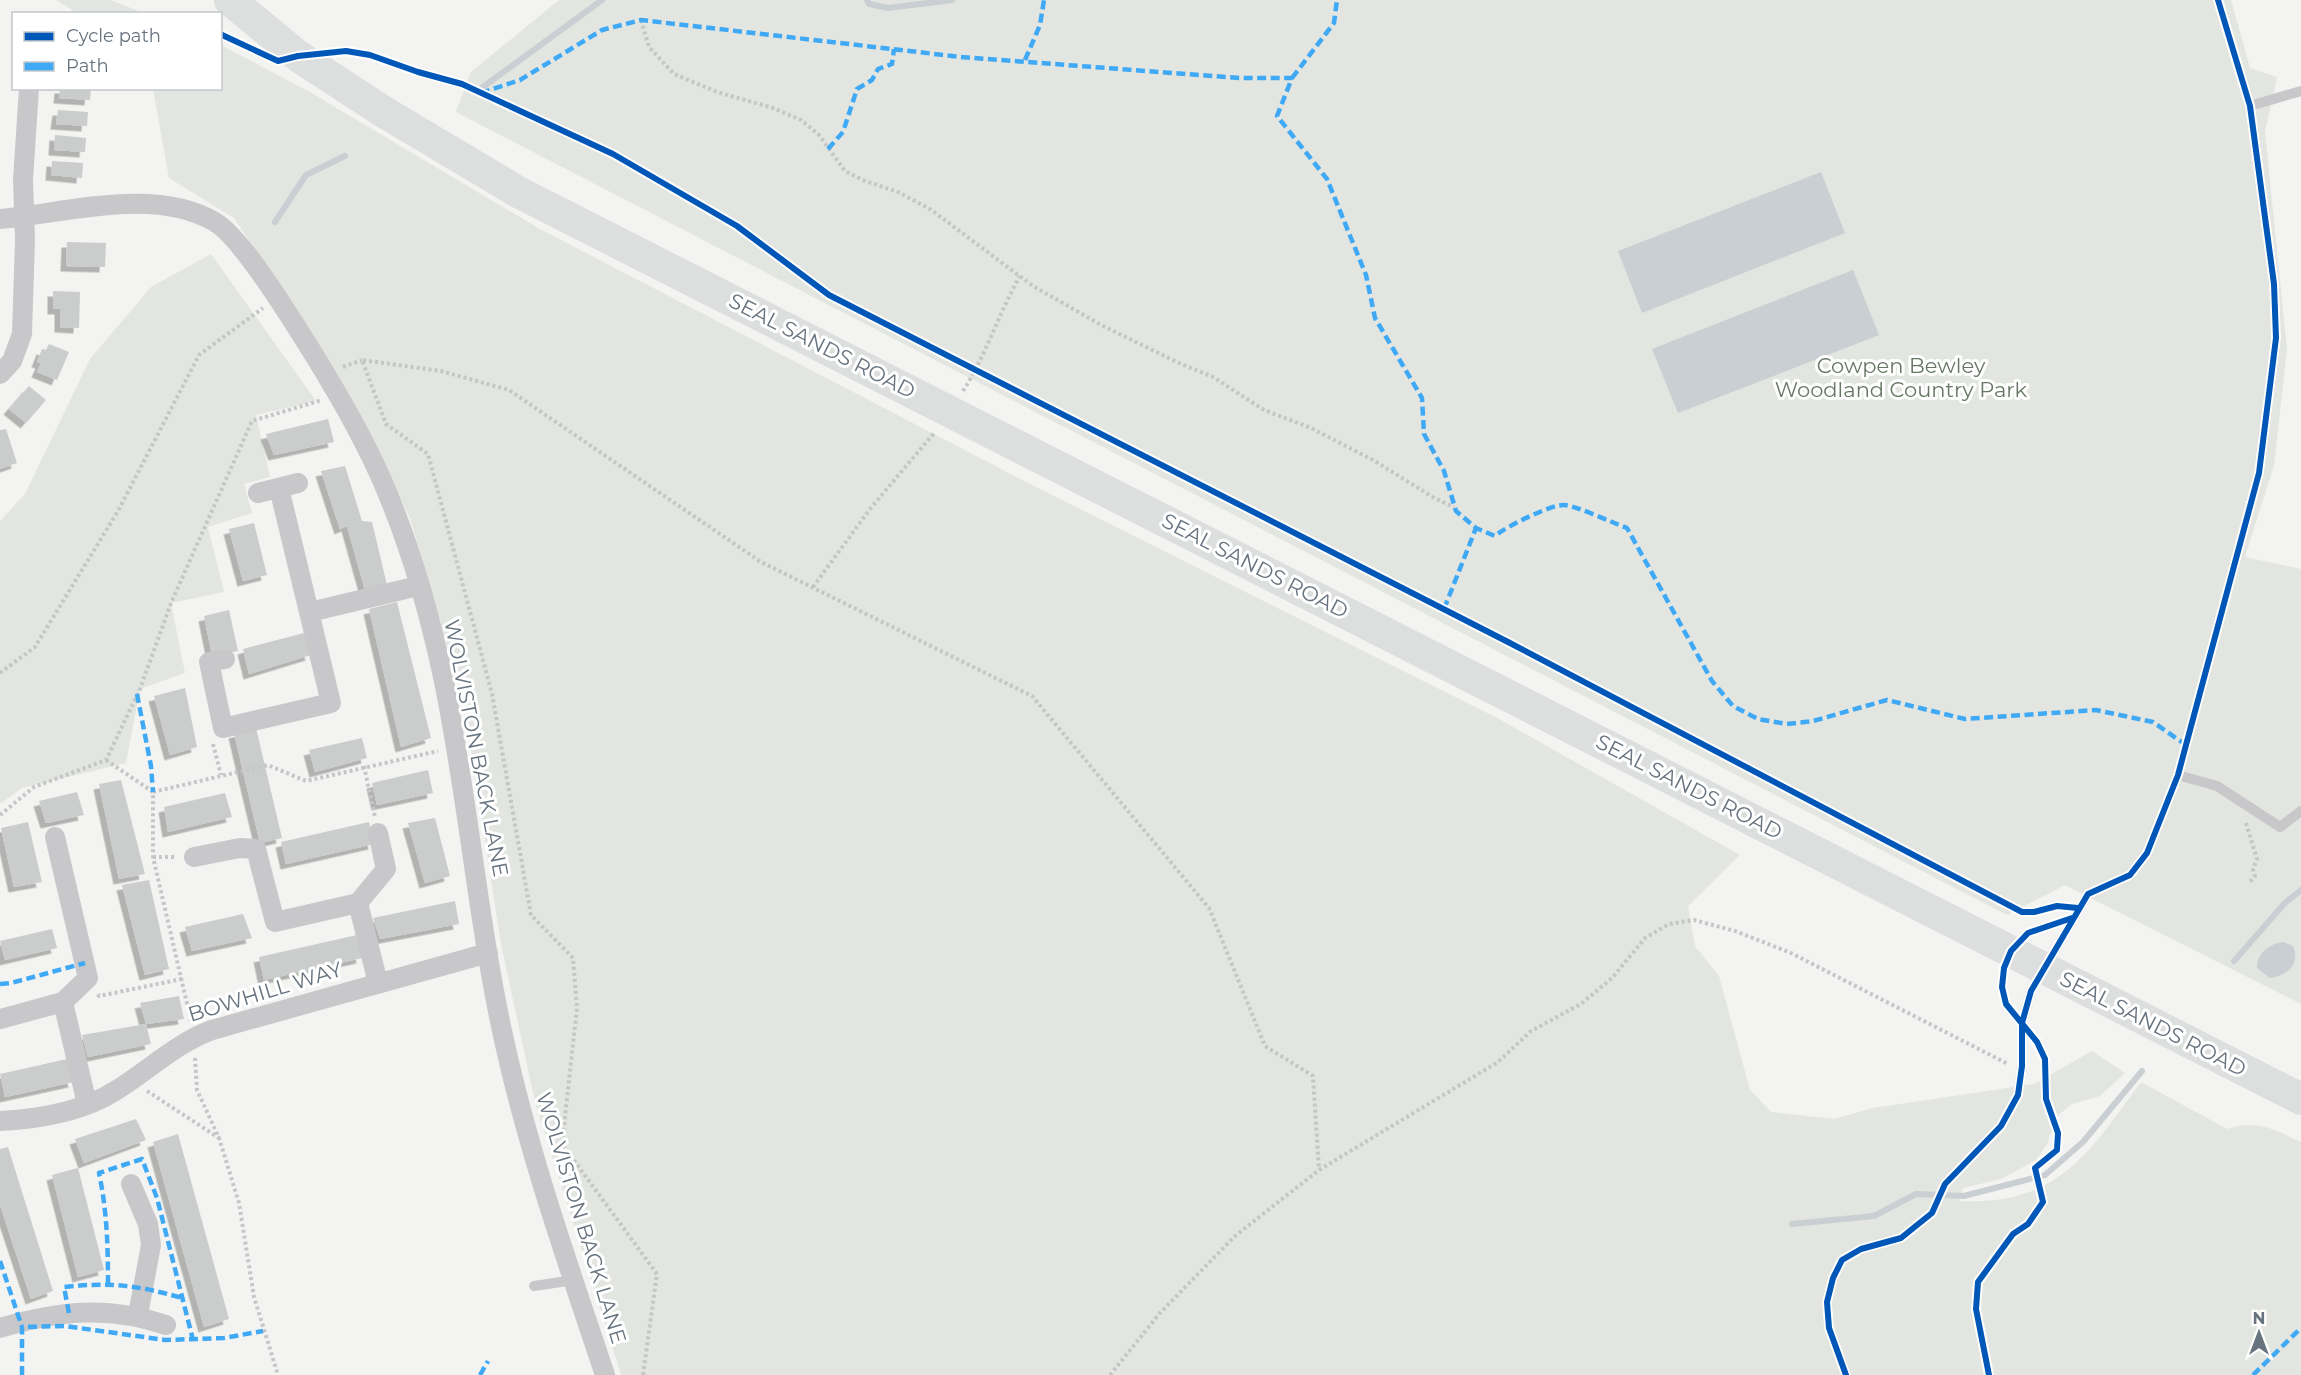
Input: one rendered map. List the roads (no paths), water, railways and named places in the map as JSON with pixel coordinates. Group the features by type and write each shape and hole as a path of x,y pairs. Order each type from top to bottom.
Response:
{"main road":[{"name":"SEAL SANDS ROAD","path":"230,0 298,56 384,112 518,192 2301,1099"}],"street":[{"path":"0,374 12,361 22,334 25,240 23,180 29,90"},
{"name":"WOLVISTON BACK LANE","path":"0,219 135,202 166,204 191,211 217,223 236,241 277,297 339,395 381,477 399,523 441,670 456,747 503,1037 523,1120 605,1375"},
{"path":"225,659 209,662 223,728 331,703 310,612 288,485 258,493"},
{"path":"310,612 418,586"},
{"path":"194,857 240,848 256,849 275,922 358,903 386,870 378,833"},
{"path":"0,1019 63,1002 88,978 55,837"},
{"path":"358,903 378,983"},
{"name":"BOWHILL WAY","path":"0,1121 47,1116 87,1104 113,1093 186,1051 194,1037 212,1030 489,952"},
{"path":"63,1002 87,1104"},
{"path":"131,1184 148,1224 151,1245 138,1315"},
{"path":"0,1328 36,1317 65,1313 105,1312 138,1315 166,1325"}],"lane":[{"path":"1846,1375 1830,1328 1827,1302 1833,1278 1842,1260 1861,1249 1901,1238 1932,1213 1945,1184 2001,1126 2019,1095 2022,1023 2031,991 2088,894 2130,875 2146,853 2178,775 2259,473 2276,338 2274,284 2250,106 2240,72"},
{"path":"2250,106 2301,91"},
{"path":"2178,775 2217,786 2280,827 2301,811"},
{"path":"534,1286 574,1280"}],"waterway":[{"path":"483,87 602,0"},
{"path":"867,0 869,4 888,8 952,0"},
{"path":"275,222 306,175 345,156"},
{"path":"2234,961 2285,903 2301,890"},
{"path":"1792,1224 1874,1216 1916,1194 1964,1196 2045,1175 2083,1142 2142,1071"}],"park label":[{"name":"Cowpen Bewley Woodland Country Park","path":"1901,378"}]}
